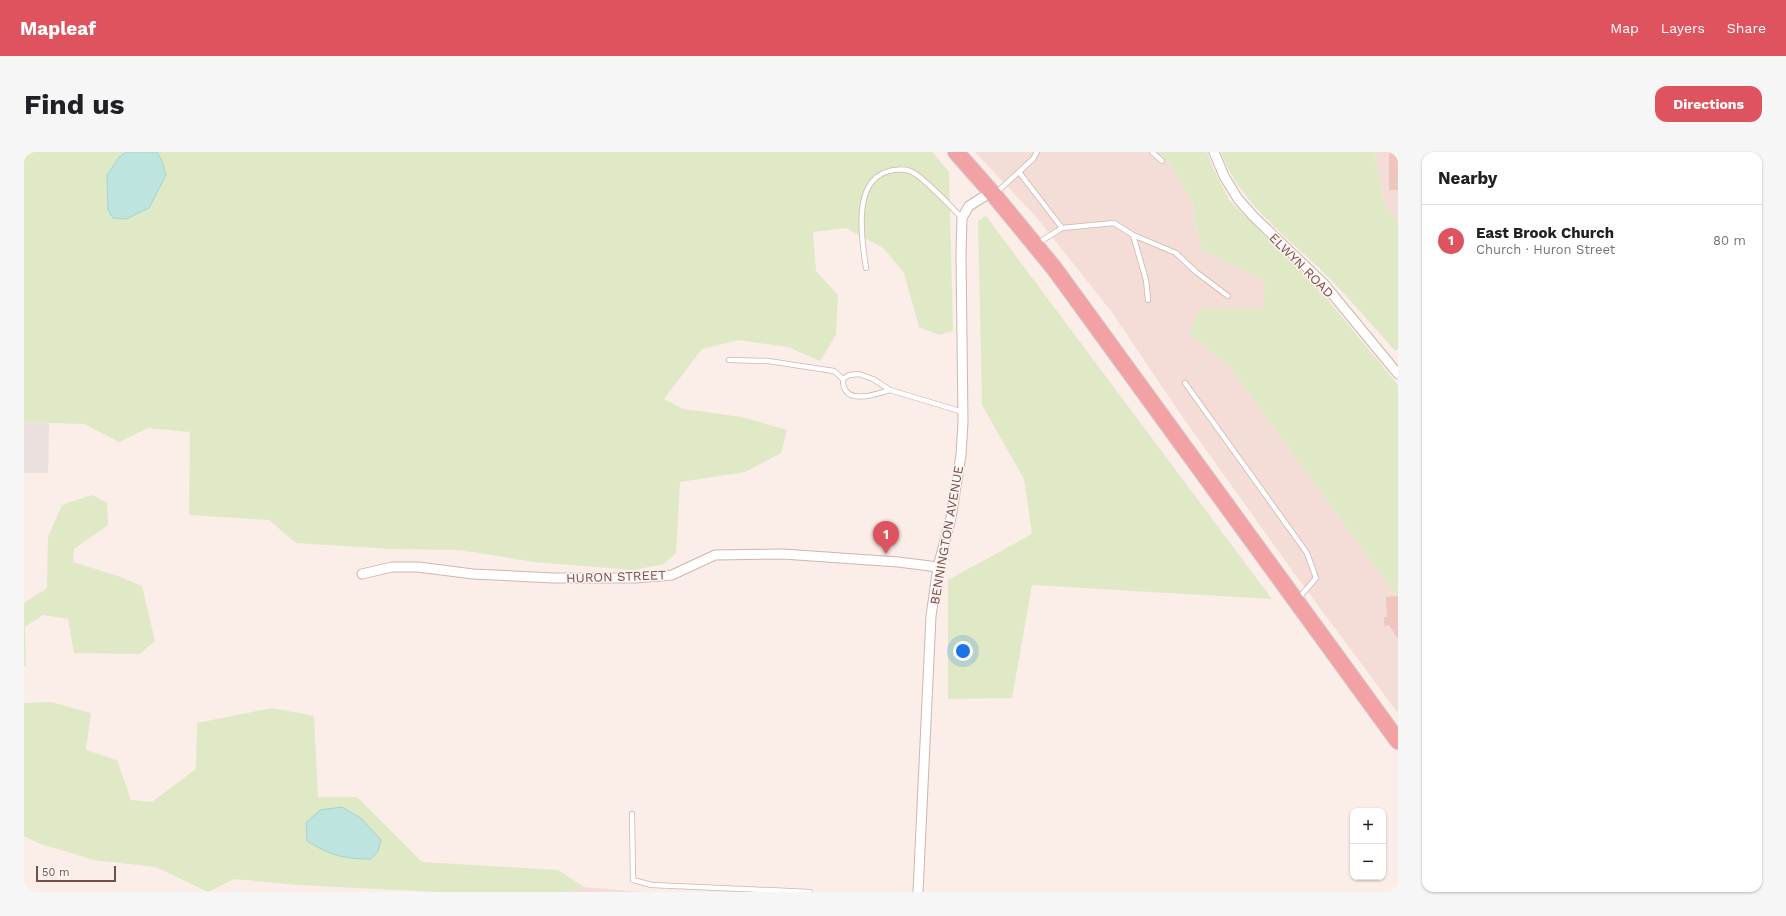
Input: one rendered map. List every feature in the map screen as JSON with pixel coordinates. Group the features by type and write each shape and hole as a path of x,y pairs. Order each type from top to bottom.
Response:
{"highway":[{"path":"956,152 993,193 1064,281 1398,741"}],"street":[{"name":"ELWYN ROAD","path":"1214,152 1224,176 1238,199 1254,217 1324,284 1398,374"},
{"path":"962,218 969,206 993,193"},
{"name":"BENNINGTON AVENUE","path":"918,892 931,616 938,567 951,518 961,455 963,412 962,218"},
{"name":"HURON STREET","path":"362,574 392,567 418,567 474,574 554,578 636,578 672,575 716,555 783,554 898,562 938,567"}],"lane":[{"path":"993,193 1033,159 1037,152"},
{"path":"1152,152 1162,161"},
{"path":"866,268 862,240 862,212 865,196 870,183 877,175 889,171 912,171 962,218"},
{"path":"1019,172 1062,228"},
{"path":"1035,245 1062,228 1114,223 1133,235 1176,253 1196,272 1228,296"},
{"path":"1133,235 1146,280 1148,300"},
{"path":"729,360 768,361 834,371 843,379 843,385 848,393 859,397 890,390"},
{"path":"843,379 849,375 859,374 874,379 890,390 963,412"},
{"path":"1185,382 1307,553 1316,578 1296,601"},
{"path":"632,814 633,880 652,885 810,892"}],"shaded area":[{"path":"975,152 1159,152 1170,164 1192,201 1201,250 1265,281 1264,310 1200,309 1189,332 1231,369 1398,598 1398,713 1294,573 1184,419 1111,311 1037,218"},
{"path":"1374,152 1398,152 1398,221 1385,206"},
{"path":"24,422 49,423 48,473 24,473"},
{"path":"584,887 642,892 567,892"}],"green space":[{"path":"24,152 126,152 119,157 107,175 108,210 162,161 157,152 932,152 949,172 953,331 939,335 919,327 904,273 883,248 846,228 813,232 816,271 838,295 836,335 820,361 788,347 738,340 702,349 664,399 683,409 742,417 787,430 781,453 745,472 680,482 676,553 664,564 634,570 534,562 460,550 392,549 296,543 269,520 189,515 190,432 148,428 119,442 84,424 24,422"},
{"path":"1159,152 1207,152 1213,168 1230,201 1319,289 1398,385 1398,598 1231,369 1189,332 1200,309 1263,309 1265,281 1201,250 1192,201 1170,164"},
{"path":"1221,152 1374,152 1385,206 1398,221 1398,349 1395,351 1334,283 1255,206 1229,171"},
{"path":"986,216 1272,599 1032,585 1012,698 948,699 948,580 1032,534 1024,479 982,405 978,221"},
{"path":"92,495 107,503 108,525 74,549 73,562 118,576 142,586 155,641 140,654 74,653 68,619 43,615 25,627 26,666 24,666 24,603 47,588 48,537 62,505"},
{"path":"51,702 91,713 86,750 117,760 131,800 152,802 196,769 197,723 272,708 314,716 318,797 357,797 422,862 558,870 584,887 567,892 440,892 298,885 234,879 208,892 156,867 94,860 38,843 24,836 24,703"}],"water":[{"path":"126,152 157,152 162,161 166,175 149,208 126,219 113,218 108,210 107,175 119,157"},
{"path":"342,807 362,819 381,840 378,851 371,859 352,858 337,855 323,850 307,841 306,823 320,810"}],"building":[{"path":"1389,152 1398,152 1398,190 1389,190"},
{"path":"1398,596 1398,639 1389,625 1384,626 1384,617 1387,617 1386,597"}],"place":[{"name":"East Brook Church","path":"886,554"}]}
